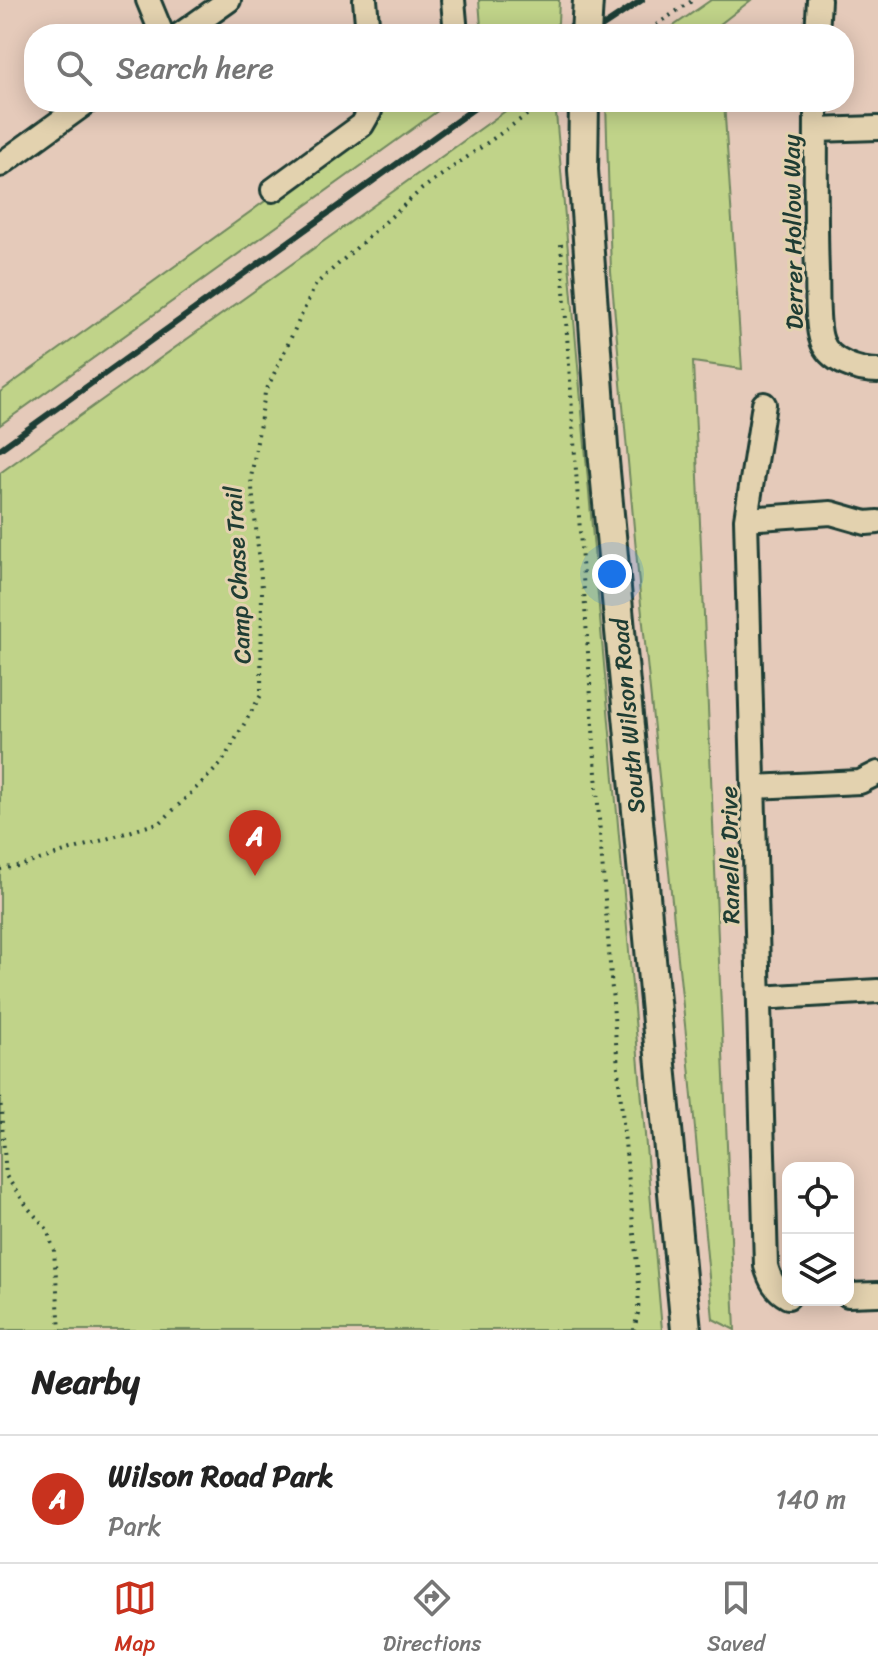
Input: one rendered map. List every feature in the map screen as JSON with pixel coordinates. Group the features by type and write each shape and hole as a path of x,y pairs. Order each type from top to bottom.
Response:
{"main road":[{"path":"587,24 588,0"},
{"name":"South Wilson Road","path":"584,112 583,170 604,461 686,1330"}],"street":[{"path":"148,0 158,24"},
{"path":"195,24 229,0"},
{"path":"365,0 367,24"},
{"path":"453,0 455,24"},
{"path":"818,24 819,0"},
{"path":"0,165 73,112"},
{"path":"273,190 362,125 369,112"},
{"name":"Derrer Hollow Way","path":"816,112 816,231 822,343 840,361 853,368 878,371"},
{"path":"816,130 878,128"},
{"name":"Ranelle Drive","path":"764,404 746,519 766,1266 771,1281 782,1294"},
{"path":"746,519 831,513 866,523 878,522"},
{"path":"754,787 860,782 878,773"},
{"path":"759,998 878,991"},
{"path":"854,1295 878,1294"}],"path":[{"path":"658,24 693,0"},
{"name":"Camp Chase Trail","path":"0,869 23,865 161,822 221,764 261,695 262,588 251,478 265,393 316,284 422,189 531,112"},
{"path":"561,262 600,834 639,1285 634,1330"},
{"path":"0,1097 6,1176 47,1229 54,1251 60,1330"}],"green space":[{"path":"479,0 559,0 557,24 481,24"},
{"path":"711,0 751,0 720,24 676,24"},
{"path":"377,112 436,112 0,425 0,392 368,127"},
{"path":"504,112 556,112 662,1330 0,1330 0,473"},
{"path":"606,112 725,112 742,369 693,362 735,1330 713,1319 640,595 611,272"}],"railway":[{"path":"574,24 604,0"},
{"path":"606,24 642,0"},
{"path":"0,449 469,112"}],"place":[{"name":"Wilson Road Park","path":"255,876"}]}
